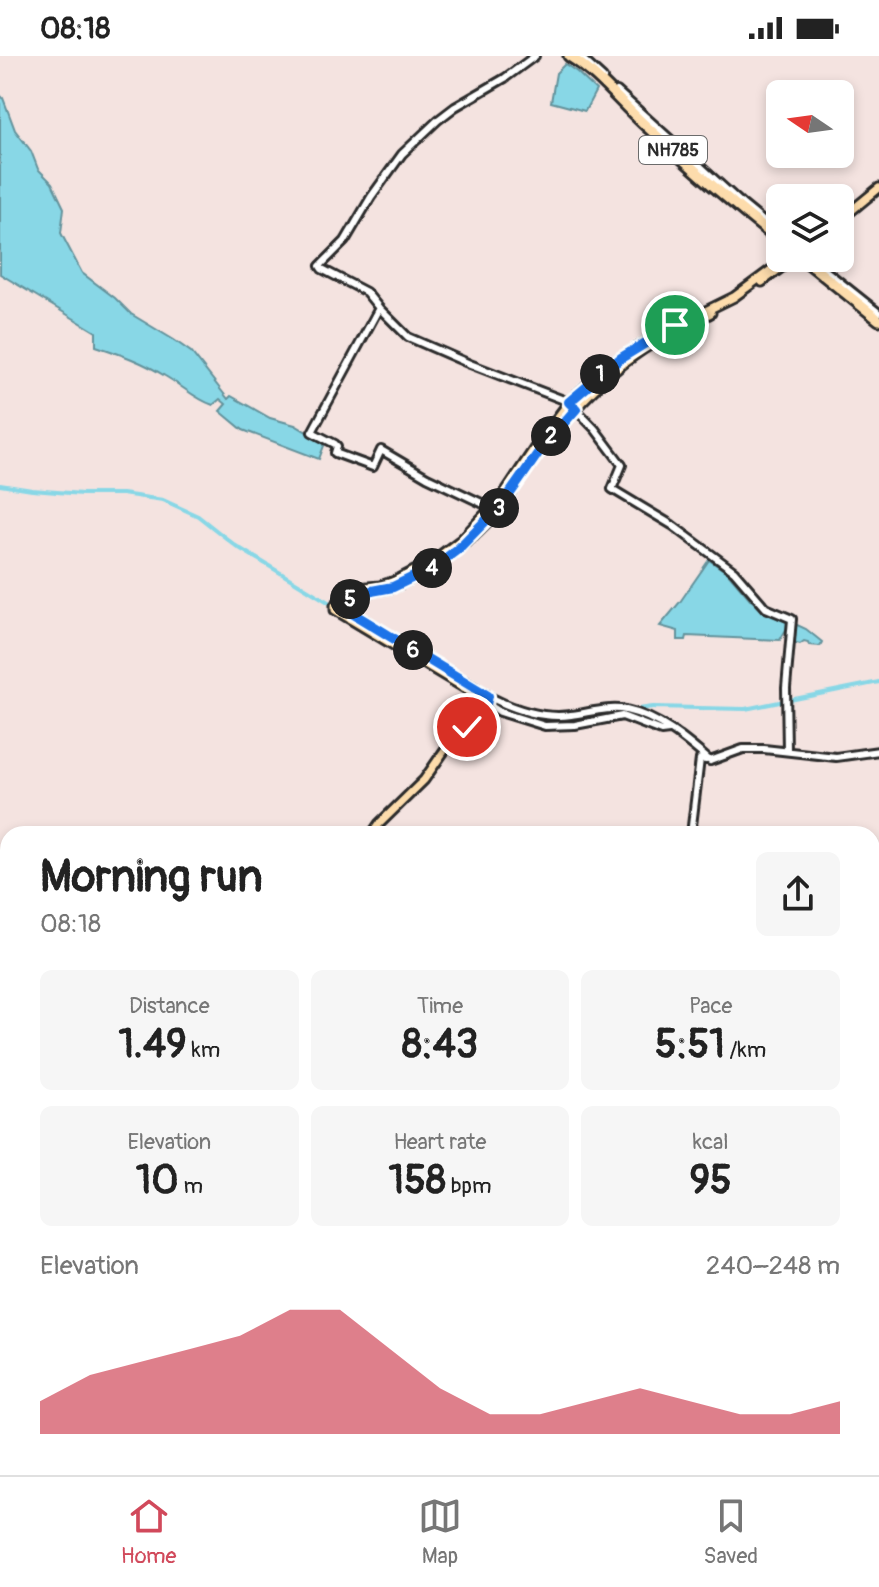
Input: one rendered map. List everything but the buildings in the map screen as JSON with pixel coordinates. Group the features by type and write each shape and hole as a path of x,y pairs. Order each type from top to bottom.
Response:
{"highway":[{"name":"NH785","path":"568,56 591,72 643,123 766,229"},
{"name":"NH785","path":"578,56 766,227"},
{"path":"818,272 879,317"},
{"path":"826,272 879,317"}],"main road":[{"path":"535,56 505,78 455,107 402,154 345,241 320,266 366,292 408,337 573,405 622,465 612,489 672,525 723,562 766,608 792,619 786,694 787,751"},
{"path":"854,204 879,185"},
{"path":"854,207 879,185"},
{"path":"669,730 661,731 622,716 548,716 487,702 343,616 335,606 351,590 387,584 431,562 462,539 504,494 536,446 598,375 657,335 734,297 768,272"},
{"path":"710,761 663,724 628,710 559,727 545,726 499,711 347,610 346,606 354,596 393,587 434,567 458,549 504,502 573,405 650,345 731,304 778,272"},
{"path":"379,308 312,432 335,444 335,453 373,467 381,450 427,477 492,508"},
{"path":"487,702 487,711 499,711"},
{"path":"382,826 427,781 487,702"},
{"path":"692,826 700,759 710,761 743,749 836,757 879,751"}],"water":[{"path":"565,64 596,90 585,111 551,102 556,73"},
{"path":"0,95 15,130 31,151 38,169 52,183 64,208 61,233 82,273 131,314 191,352 228,399 231,396 270,418 295,425 325,443 319,459 243,430 220,411 226,404 220,399 213,405 148,367 96,346 96,332 0,274"},
{"path":"709,560 728,573 765,613 806,629 822,642 820,646 804,641 800,644 793,642 794,630 787,628 780,640 687,636 686,640 678,640 678,631 660,626"}],"waterway":[{"path":"558,422 590,387 611,370"},
{"path":"0,485 163,500 198,516 236,546 348,614"},
{"path":"631,710 653,707 745,709 879,682"},
{"path":"488,699 504,708 546,721 619,712"}],"route":[{"path":"467,727 488,704 488,696 347,610 348,602 361,593 380,591 406,581 434,567 458,549 504,502 541,449 576,409 569,402 621,358 675,325"}]}
